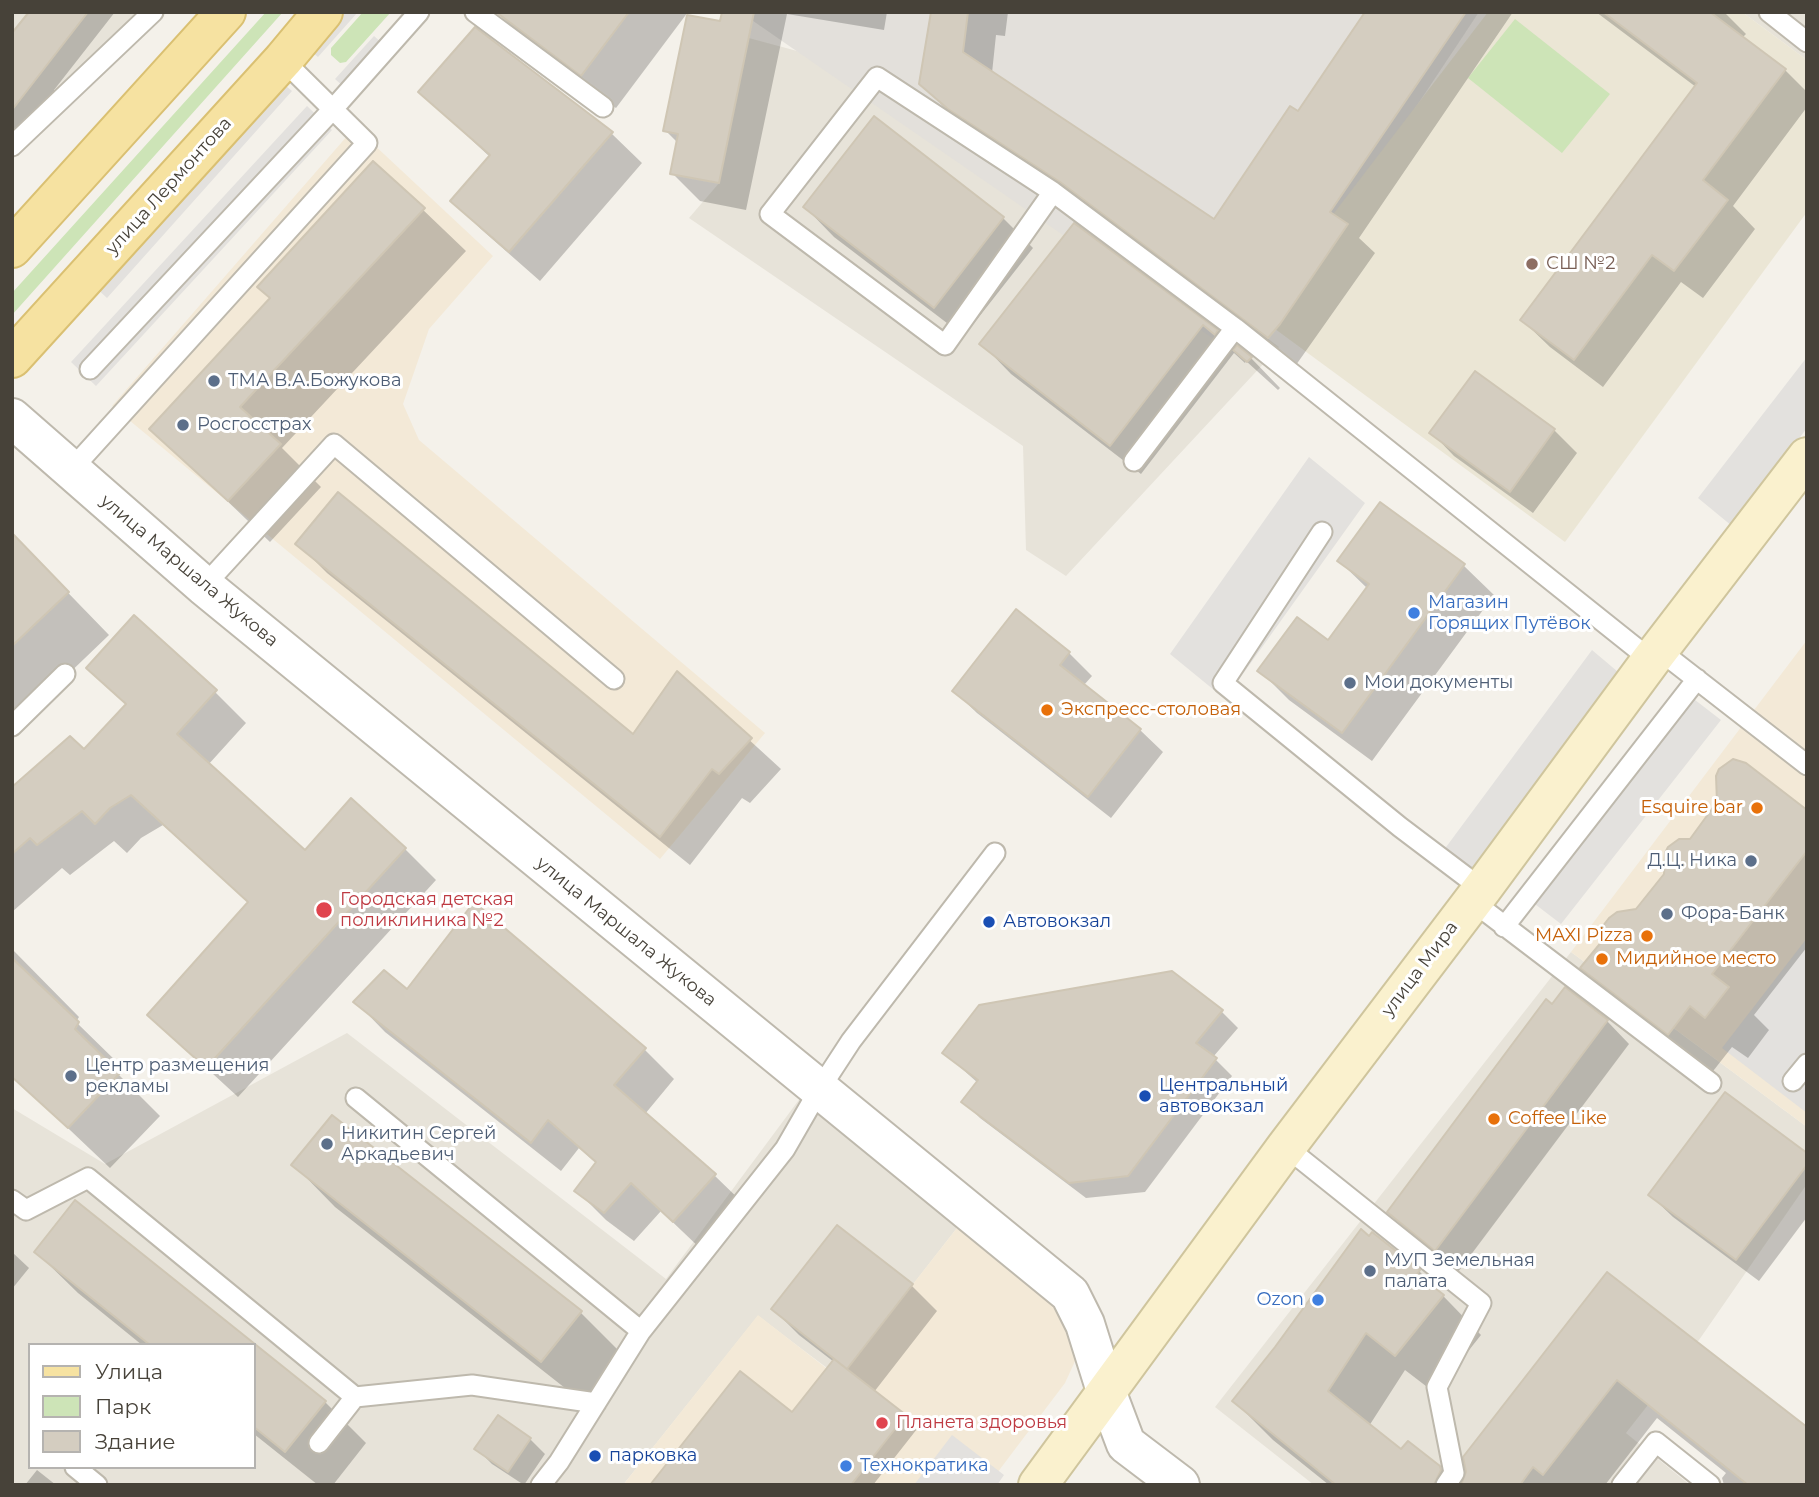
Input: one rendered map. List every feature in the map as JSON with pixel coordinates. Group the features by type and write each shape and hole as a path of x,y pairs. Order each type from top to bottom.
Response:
{"main road":[{"path":"12,248 226,12"},
{"name":"улица Лермонтова","path":"12,358 283,60 323,12"},
{"name":"улица Мира","path":"1038,1485 1286,1147 1655,655 1806,460"}],"street":[{"name":"улица Маршала Жукова","path":"12,418 204,586 1070,1294 1085,1324 1126,1444 1180,1485"}],"lane":[{"path":"12,146 153,12"},
{"path":"90,369 333,109 419,12"},
{"path":"475,12 603,107"},
{"path":"1769,12 1807,41"},
{"path":"71,471 367,143 283,60"},
{"path":"1053,192 944,345 771,214 877,77 1053,192 1236,328 1655,655 1697,679 1807,765"},
{"path":"1133,461 1236,328"},
{"path":"204,586 334,444 614,680"},
{"path":"1322,532 1223,682 1399,827 1477,895 1504,926 1711,1083"},
{"path":"12,726 65,674"},
{"path":"1504,926 1697,679"},
{"path":"541,1485 559,1462 641,1331 785,1149 855,1035 995,853"},
{"path":"1793,1081 1807,1064"},
{"path":"356,1098 641,1331"},
{"path":"1286,1147 1481,1303 1437,1387 1454,1473 1446,1485"},
{"path":"12,1200 26,1210 88,1178 355,1397 472,1385 596,1403"},
{"path":"319,1443 355,1397"},
{"path":"1622,1485 1656,1442 1710,1485"},
{"path":"77,1469 97,1485"}],"shaded area":[{"path":"12,12 139,12 12,131"},
{"path":"339,12 358,12 318,57 307,48"},
{"path":"740,12 1479,12 1247,362"},
{"name":"СШ №2","path":"1488,12 1742,12 1807,60 1807,212 1565,542 1256,315"},
{"path":"1742,12 1807,12 1807,60"},
{"path":"374,36 395,55 356,98 335,79"},
{"path":"749,38 919,84 1063,184 1279,347 1066,576 1026,550 1023,446 689,218 719,183"},
{"path":"279,80 292,91 107,298 95,287"},
{"path":"307,106 332,130 96,386 71,362"},
{"path":"355,127 493,256 429,329 403,404 419,440 765,733 660,859 112,406"},
{"path":"1807,357 1807,428 1732,526 1698,498"},
{"path":"1309,457 1365,503 1225,699 1170,654"},
{"path":"1807,640 1807,1127 1571,952"},
{"path":"1592,650 1624,677 1466,885 1435,862"},
{"path":"1686,693 1721,720 1561,924 1527,898"},
{"path":"1807,938 1807,1113 1722,1048"},
{"path":"1571,952 1807,1127 1807,1184 1699,1340 1626,1433 1690,1485 1314,1485 1215,1407"},
{"path":"347,1033 666,1279 804,1093 964,1219 847,1369 827,1368 758,1316 623,1485 12,1485 12,1108 105,1164"},
{"path":"964,1219 1054,1296 1072,1331 1076,1359 1065,1383 988,1485 623,1485 758,1315 826,1368 834,1359 847,1368"},
{"path":"952,1435 1004,1475 997,1485 914,1485"}],"green space":[{"path":"266,12 283,12 12,315 12,293"},
{"path":"363,12 391,12 346,62 340,63 331,55 331,48"},
{"path":"1515,19 1610,94 1562,153 1468,78"}],"building":[{"path":"29,12 88,12 12,110 12,33"},
{"path":"496,12 629,12 581,76"},
{"path":"722,12 754,12 719,183 670,174 678,134 663,131 687,15 720,21"},
{"path":"931,12 968,12 963,52 1214,219 1290,106 1298,111 1365,12 1466,12 1330,212 1348,224 1268,338 1060,182 948,109 919,84"},
{"path":"1603,12 1710,12 1786,69 1703,180 1728,200 1674,271 1652,255 1574,360 1520,320 1697,83"},
{"path":"475,27 613,132 509,252 450,201 490,155 418,92"},
{"path":"874,116 1004,217 934,308 803,207"},
{"path":"373,161 425,208 240,407 281,444 228,501 149,429 270,298 257,287"},
{"path":"1074,223 1218,330 1215,335 1203,325 1110,446 979,344"},
{"path":"1237,345 1252,357 1247,362 1233,350"},
{"path":"1475,371 1555,429 1510,492 1429,433"},
{"path":"338,492 633,734 677,671 752,738 719,774 712,769 660,837 295,544"},
{"path":"1380,502 1465,564 1342,733 1257,671 1297,617 1328,640 1369,584 1337,561"},
{"path":"12,533 69,592 12,646"},
{"name":"Экспресс-столовая","path":"1016,609 1070,652 1060,665 1141,729 1088,797 952,691"},
{"path":"134,615 217,690 177,734 305,850 351,798 406,848 206,1068 147,1015 248,902 131,795 110,808 95,824 82,811 37,845 30,838 12,854 12,787 70,736 84,749 126,704 86,668"},
{"path":"1733,759 1746,763 1807,810 1807,851 1712,974 1729,987 1705,1018 1690,1006 1668,1035 1580,968 1603,940 1596,935 1609,918 1617,912 1636,909 1664,874 1668,847 1679,839 1690,839 1717,802 1716,776 1719,769"},
{"path":"474,902 646,1048 614,1085 716,1174 673,1222 631,1183 604,1213 574,1191 596,1162 548,1120 531,1143 353,1002 384,970 407,989"},
{"path":"12,958 79,1022 75,1029 120,1073 68,1128 12,1077"},
{"path":"1172,971 1223,1010 1196,1043 1217,1058 1128,1176 1069,1183 961,1102 978,1080 942,1053 979,1005"},
{"path":"1565,987 1608,1020 1435,1251 1387,1212 1546,999 1552,1004"},
{"path":"1725,1092 1807,1153 1807,1165 1736,1260 1648,1195"},
{"path":"332,1115 582,1311 541,1362 291,1165"},
{"path":"75,1200 254,1343 148,1343 34,1252"},
{"path":"837,1225 913,1284 847,1369 771,1309"},
{"path":"1361,1229 1369,1236 1372,1232 1420,1270 1417,1274 1444,1295 1395,1356 1366,1333 1328,1391 1401,1449 1408,1441 1440,1466 1441,1470 1434,1485 1336,1485 1232,1401"},
{"path":"1607,1272 1807,1427 1807,1485 1748,1485 1617,1380 1543,1475 1533,1467 1520,1485 1461,1485 1466,1472 1463,1457"},
{"path":"256,1345 326,1401 285,1452 256,1429"},
{"path":"834,1359 906,1415 851,1485 650,1485 740,1371 792,1412"},
{"path":"498,1415 531,1438 508,1472 474,1449"}],"place":[{"name":"СШ №2","path":"1532,264"},
{"name":"ТМА В.А.Божукова","path":"214,381"},
{"name":"Росгосстрах","path":"183,425"},
{"name":"Магазин Горящих Путёвок","path":"1414,613"},
{"name":"Мои документы","path":"1350,683"},
{"name":"Экспресс-столовая","path":"1047,710"},
{"name":"Esquire bar","path":"1757,808"},
{"name":"Д.Ц. Ника","path":"1751,861"},
{"name":"Городская детская поликлиника №2","path":"324,910"},
{"name":"Фора-Банк","path":"1667,914"},
{"name":"Автовокзал","path":"989,922"},
{"name":"MAXI Pizza","path":"1647,936"},
{"name":"Мидийное место","path":"1602,959"},
{"name":"Центр размещения рекламы","path":"71,1076"},
{"name":"Центральный автовокзал","path":"1145,1096"},
{"name":"Coffee Like","path":"1494,1119"},
{"name":"Никитин Сергей Аркадьевич","path":"327,1144"},
{"name":"МУП Земельная палата","path":"1370,1271"},
{"name":"Ozon","path":"1318,1300"},
{"name":"Планета здоровья","path":"882,1423"},
{"name":"парковка","path":"595,1456"},
{"name":"Технократика","path":"846,1466"}]}
